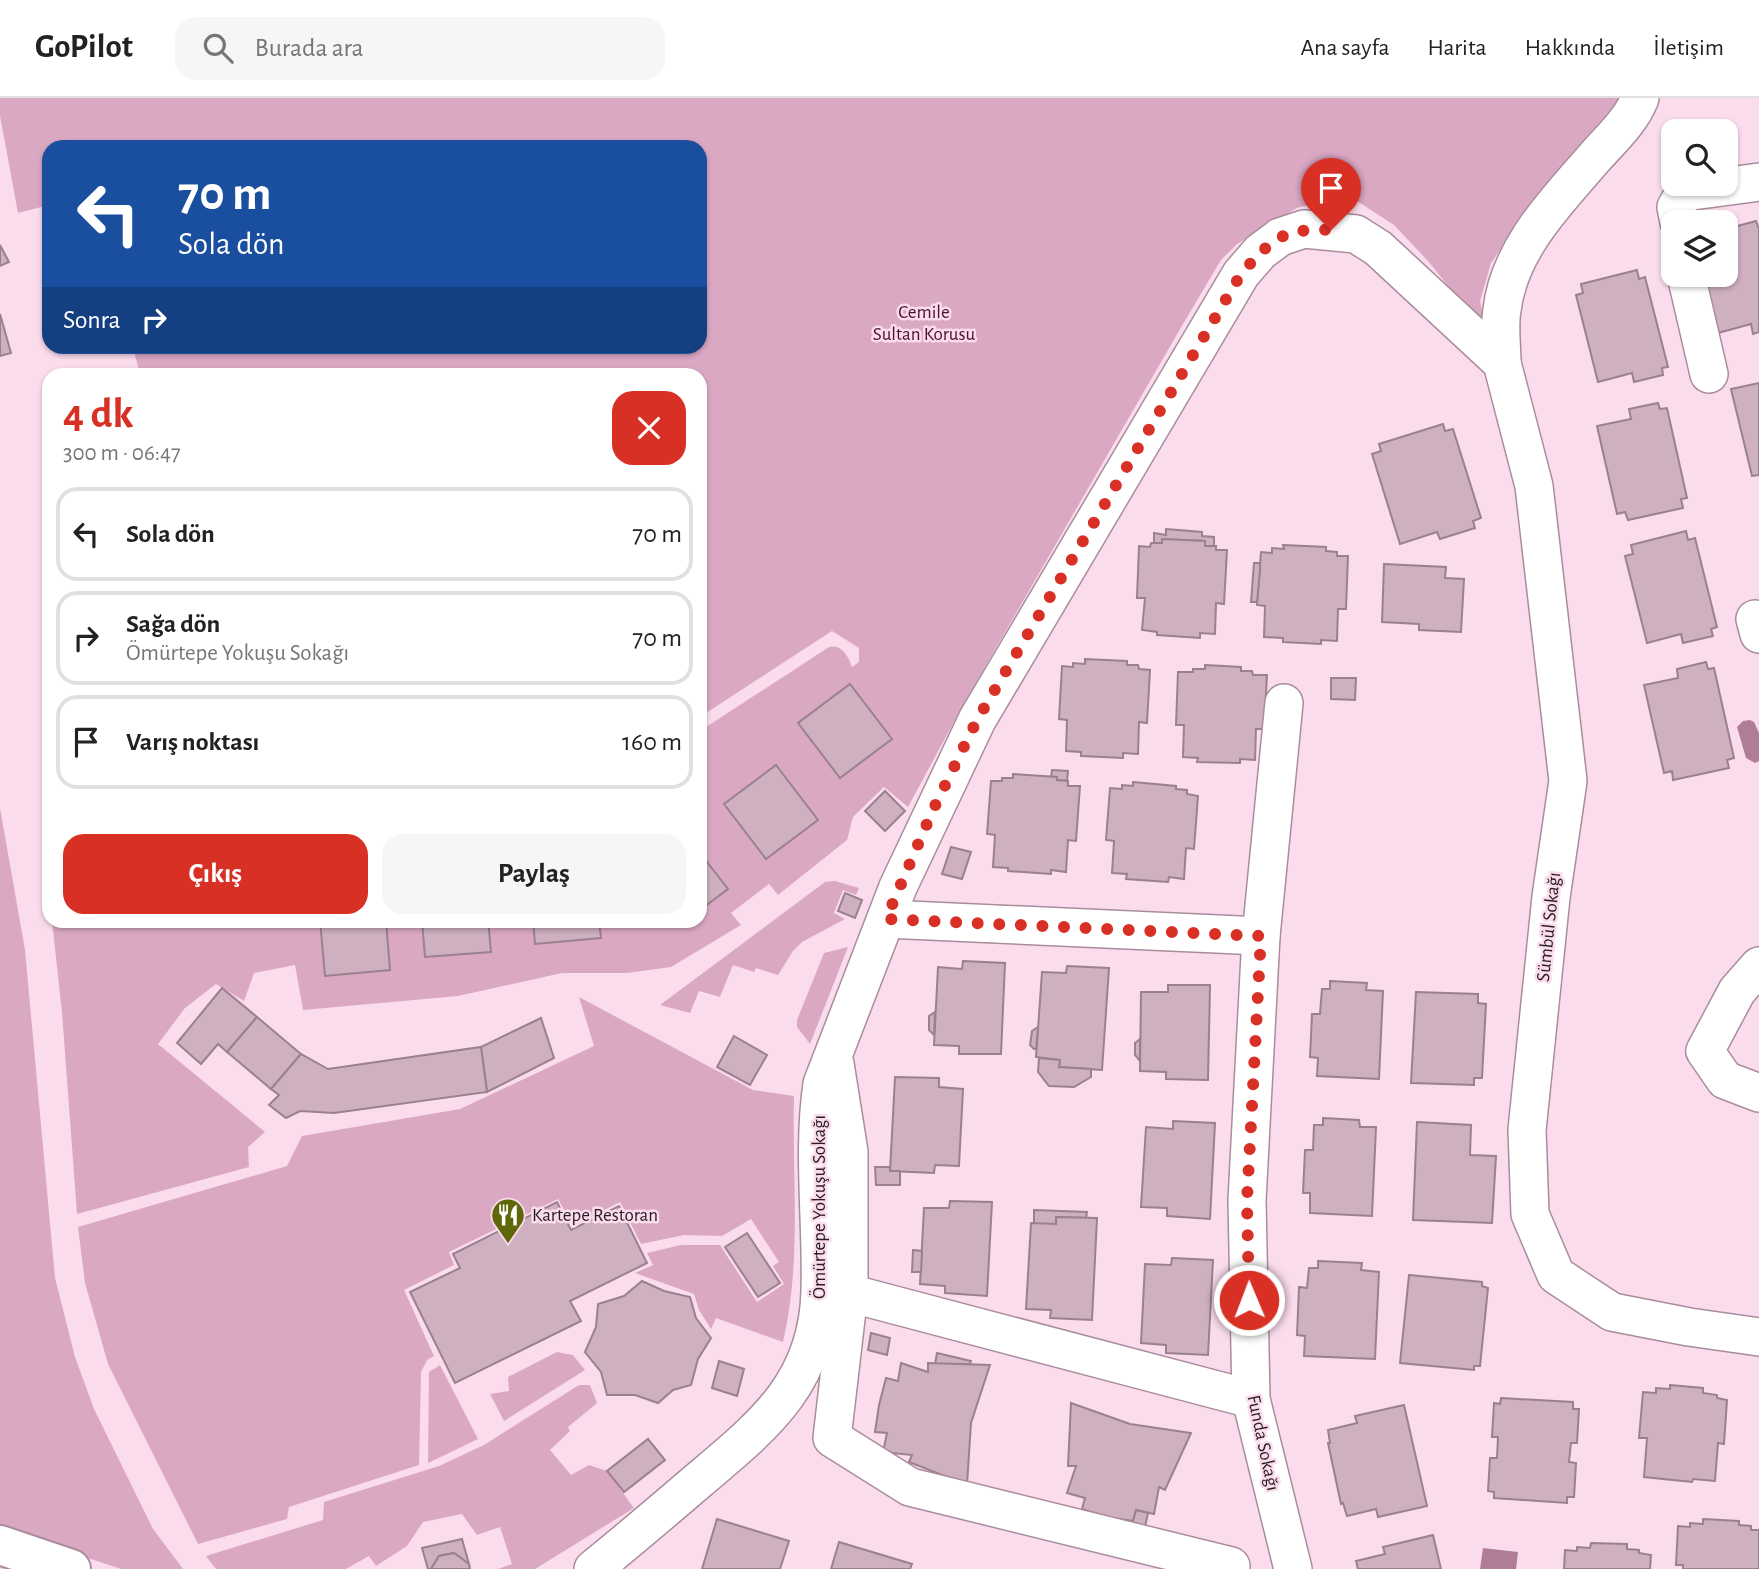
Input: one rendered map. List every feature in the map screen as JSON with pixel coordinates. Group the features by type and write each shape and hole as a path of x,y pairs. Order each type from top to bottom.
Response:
{"street":[{"path":"1502,363 1501,311 1512,269 1522,249 1579,175 1625,122 1640,98"},
{"path":"1677,210 1685,192 1759,182"},
{"name":"Ömürtepe Yokuşu Sokağı","path":"593,1569 766,1423 801,1374 812,1347 820,1292 817,1155 822,1084 886,919 932,812 977,720 1241,274 1260,252 1280,237 1304,229 1356,234 1378,248 1502,363"},
{"path":"1689,287 1709,374"},
{"name":"Sümbül Sokağı","path":"1502,363 1534,486 1567,781 1551,897 1527,1130 1530,1214 1556,1275 1612,1312 1759,1337"},
{"name":"Funda Sokağı","path":"1284,703 1261,936 1247,1200 1251,1399 1293,1569"},
{"path":"886,919 1261,936"},
{"path":"1759,966 1737,991 1705,1051 1725,1080 1759,1093"},
{"path":"833,1052 849,1152 849,1293 832,1438 909,1488 1231,1566"},
{"path":"849,1293 1251,1399"},
{"path":"0,1545 71,1569"}],"green space":[{"name":"Cemile Sultan Korusu","path":"0,98 1628,98 1519,223 1491,263 1480,301 1487,334 1428,261 1394,225 1357,201 1327,200 1297,208 1237,244 1221,260 1183,324 963,705 908,807 884,787 853,817 847,840 778,895 769,884 731,913 741,925 671,967 627,973 562,973 458,996 303,1010 295,965 254,973 244,1001 216,984 185,1008 158,1044 265,1132 248,1147 249,1167 77,1214 62,1012 53,928 707,928 707,726 829,647 841,649 852,667 859,662 859,648 832,631 707,712 707,368 138,368 135,354 707,354 707,140 42,140 42,207 18,213 0,116"},
{"path":"0,808 25,950 55,1278 75,1357 94,1409 153,1529 183,1569 121,1569 0,1529"},
{"path":"835,881 859,888 856,895 843,890 834,913 845,919 802,942 778,975 756,968 754,972 733,965 720,997 699,991 690,1013 660,1005 825,882"},
{"path":"848,947 810,1044 797,1027 797,1020 824,953"},
{"path":"579,997 753,1090 794,1096 794,1250 789,1312 783,1342 716,1318 711,1329 699,1310 694,1294 635,1273 653,1265 647,1253 681,1245 720,1245 757,1302 784,1284 773,1266 779,1262 751,1219 722,1236 684,1235 641,1244 620,1202 573,1226 558,1199 449,1252 454,1265 404,1290 434,1356 427,1360 421,1372 419,1465 289,1507 287,1519 198,1544 108,1364 85,1283 78,1227 287,1166 302,1136 460,1109 594,1046"},
{"path":"557,1352 573,1355 585,1370 504,1421 490,1394 509,1391 508,1377"},
{"path":"440,1365 478,1439 428,1463 429,1372"},
{"path":"579,1385 590,1385 597,1403 568,1427 570,1431 550,1450 571,1475 589,1465 607,1471 634,1508 535,1569 498,1569 512,1564 500,1527 477,1535 462,1514 423,1522 407,1546 376,1566 369,1556 346,1569 216,1569 206,1556 323,1520 324,1502 439,1466 484,1445"}],"shaded area":[{"path":"1743,721 1754,722 1759,733 1759,761 1755,763 1746,758 1737,727"},
{"path":"1483,1548 1518,1552 1516,1569 1480,1569"}],"building":[{"path":"1756,221 1759,229 1759,332 1753,334 1751,324 1718,333 1705,287 1738,287 1738,226"},
{"path":"0,245 9,262 0,266"},
{"path":"1637,270 1639,279 1645,277 1668,367 1662,368 1663,375 1634,382 1632,373 1598,382 1576,295 1583,293 1581,284"},
{"path":"0,314 11,353 0,356"},
{"path":"1759,383 1759,475 1752,476 1731,389"},
{"path":"1658,403 1660,409 1667,408 1687,498 1681,499 1683,508 1628,520 1625,512 1617,514 1597,426 1631,419 1629,409"},
{"path":"1443,424 1445,431 1453,429 1481,518 1473,521 1475,528 1440,539 1437,532 1400,544 1372,454 1381,451 1379,444"},
{"path":"1166,529 1202,532 1202,536 1214,537 1214,546 1205,546 1205,541 1162,539 1162,543 1154,543 1154,533 1166,535"},
{"path":"1686,531 1688,540 1695,538 1717,627 1711,629 1713,636 1683,643 1681,634 1647,643 1625,556 1633,554 1631,545"},
{"path":"1162,539 1205,541 1205,546 1227,550 1224,604 1216,603 1215,634 1200,633 1200,638 1157,635 1157,632 1142,630 1145,598 1137,598 1139,546 1150,547 1151,543 1162,543"},
{"path":"1283,545 1326,547 1326,551 1337,552 1337,556 1348,556 1346,609 1338,609 1337,641 1321,640 1321,644 1283,642 1283,638 1264,637 1265,606 1257,605 1261,552 1272,553 1272,548 1284,549"},
{"path":"1254,563 1260,563 1260,570 1257,602 1251,602"},
{"path":"1384,564 1446,567 1445,578 1464,579 1461,632 1419,630 1419,624 1382,622"},
{"path":"1085,659 1127,661 1127,665 1138,665 1139,669 1150,670 1147,723 1139,722 1138,754 1123,753 1123,758 1081,756 1081,752 1066,751 1067,720 1059,719 1062,666 1085,664"},
{"path":"1706,662 1708,669 1714,668 1734,758 1727,760 1729,768 1673,780 1672,771 1664,773 1644,685 1678,678 1677,669"},
{"path":"1205,665 1241,667 1241,671 1252,671 1253,675 1267,675 1264,729 1256,729 1255,760 1240,759 1240,763 1197,762 1198,758 1183,757 1184,725 1176,725 1178,672 1205,669"},
{"path":"1331,678 1356,678 1355,700 1331,699"},
{"path":"850,684 892,739 840,778 798,723"},
{"path":"776,765 818,820 766,859 724,804"},
{"path":"1052,770 1068,771 1067,781 1051,777"},
{"path":"1013,774 1057,777 1057,780 1068,781 1068,786 1080,786 1076,841 1068,840 1066,872 1051,870 1051,874 1008,871 1008,868 993,867 995,835 987,834 991,781 1013,778"},
{"path":"1133,782 1176,786 1176,789 1187,790 1187,794 1198,796 1194,849 1186,848 1184,879 1169,877 1168,882 1126,879 1127,874 1112,873 1114,841 1106,840 1110,788 1122,789 1122,785 1133,786"},
{"path":"885,791 905,811 885,831 865,811"},
{"path":"951,847 971,852 962,879 942,874"},
{"path":"707,862 728,889 707,905"},
{"path":"845,893 862,900 855,918 838,911"},
{"path":"321,928 387,928 390,970 325,976"},
{"path":"423,928 489,928 491,952 425,957"},
{"path":"534,928 600,928 601,938 535,944"},
{"path":"963,961 1005,963 1001,1054 959,1054 959,1046 934,1045 938,967 962,969"},
{"path":"1067,966 1109,968 1102,1070 1059,1067 1060,1060 1036,1057 1042,972 1066,973"},
{"path":"1330,981 1367,983 1366,990 1383,991 1379,1079 1317,1076 1318,1058 1310,1057 1312,1014 1320,1014 1322,989 1330,989"},
{"path":"1168,985 1210,985 1208,1080 1166,1079 1166,1072 1140,1071 1141,992 1168,992"},
{"path":"222,988 257,1017 227,1052 218,1044 201,1064 177,1043"},
{"path":"1416,992 1478,994 1478,1003 1486,1004 1482,1078 1474,1078 1474,1085 1411,1083"},
{"path":"935,1012 934,1035 929,1030 929,1016"},
{"path":"257,1017 301,1054 271,1089 227,1052"},
{"path":"541,1018 554,1058 487,1092 481,1047"},
{"path":"1038,1027 1034,1049 1030,1045 1032,1031"},
{"path":"734,1036 767,1055 750,1085 717,1067"},
{"path":"1140,1039 1140,1061 1135,1055 1135,1043"},
{"path":"481,1047 487,1092 334,1113 300,1111 286,1118 269,1105 279,1095 271,1089 301,1054 328,1069"},
{"path":"1039,1058 1060,1060 1059,1067 1091,1069 1091,1077 1074,1087 1049,1086 1038,1072"},
{"path":"895,1077 939,1078 939,1087 963,1089 959,1166 935,1165 934,1173 890,1171"},
{"path":"1323,1118 1359,1120 1360,1127 1376,1127 1372,1216 1310,1213 1310,1193 1303,1193 1305,1150 1313,1150 1314,1125 1323,1125"},
{"path":"1173,1121 1215,1123 1210,1219 1167,1216 1167,1208 1141,1207 1146,1127 1173,1129"},
{"path":"1417,1122 1471,1125 1470,1155 1496,1156 1492,1223 1413,1220"},
{"path":"875,1167 890,1167 890,1171 900,1171 900,1185 876,1185"},
{"path":"950,1201 992,1202 987,1296 945,1293 945,1286 920,1284 924,1208 949,1208"},
{"path":"557,1202 571,1230 619,1206 647,1263 570,1301 581,1321 455,1383 410,1292 460,1268 453,1254"},
{"path":"1034,1210 1087,1212 1086,1218 1056,1217 1056,1224 1034,1224"},
{"path":"1056,1217 1097,1218 1092,1320 1050,1318 1051,1310 1026,1309 1031,1223 1056,1224"},
{"path":"747,1233 780,1283 758,1297 725,1247"},
{"path":"913,1250 922,1251 921,1272 912,1272"},
{"path":"1172,1258 1213,1260 1208,1355 1166,1353 1166,1345 1141,1343 1145,1264 1171,1265"},
{"path":"1318,1261 1362,1263 1361,1270 1379,1272 1375,1359 1304,1356 1305,1336 1297,1335 1299,1287 1307,1288 1309,1268 1318,1268"},
{"path":"1409,1275 1482,1282 1482,1286 1488,1288 1480,1366 1474,1366 1474,1370 1400,1363"},
{"path":"642,1281 664,1291 690,1297 696,1318 711,1338 698,1359 691,1385 673,1390 658,1403 635,1395 607,1395 601,1372 585,1352 596,1327 598,1304 624,1296"},
{"path":"871,1333 890,1338 887,1355 868,1350"},
{"path":"937,1353 971,1361 970,1364 935,1364"},
{"path":"719,1361 744,1369 737,1396 712,1388"},
{"path":"901,1363 928,1372 928,1363 990,1365 971,1423 967,1485 909,1462 912,1455 883,1452 887,1433 875,1432 879,1405 886,1378 898,1381"},
{"path":"1670,1385 1703,1388 1703,1393 1727,1400 1724,1444 1718,1443 1715,1481 1693,1479 1692,1482 1644,1477 1647,1438 1639,1438 1643,1392 1656,1393 1656,1388 1670,1389"},
{"path":"1501,1398 1573,1402 1573,1409 1579,1409 1577,1443 1571,1443 1569,1462 1576,1463 1574,1497 1567,1497 1567,1503 1494,1498 1494,1492 1488,1491 1490,1458 1497,1458 1498,1437 1492,1437 1494,1403 1500,1404"},
{"path":"1071,1403 1130,1424 1191,1433 1165,1490 1159,1487 1154,1514 1136,1510 1133,1521 1107,1517 1082,1509 1085,1498 1067,1493 1076,1466 1068,1466"},
{"path":"1404,1405 1427,1506 1378,1517 1376,1509 1347,1516 1343,1503 1341,1504 1328,1443 1328,1430 1357,1423 1355,1416"},
{"path":"648,1439 665,1460 624,1492 607,1471"},
{"path":"1136,1510 1148,1513 1145,1527 1126,1522 1133,1521"},
{"path":"717,1519 789,1541 780,1569 702,1569"},
{"path":"1703,1519 1739,1521 1739,1525 1759,1530 1759,1569 1683,1569 1683,1565 1676,1565 1678,1526 1703,1524"},
{"path":"1433,1535 1441,1569 1358,1569 1356,1561 1385,1554 1383,1547"},
{"path":"462,1539 469,1564 454,1553 439,1556 431,1569 428,1569 422,1548"},
{"path":"839,1542 912,1564 910,1569 831,1569"},
{"path":"1591,1543 1627,1544 1627,1549 1651,1555 1650,1569 1564,1569 1565,1550 1590,1548"},
{"path":"454,1553 469,1564 470,1569 431,1569 439,1556"}],"place":[{"name":"Kartepe Restoran","path":"508,1245"}],"route":[{"path":"1249,1300 1247,1200 1261,936 886,919 932,812 977,720 1241,274 1260,252 1280,237 1304,229 1331,230"}]}
